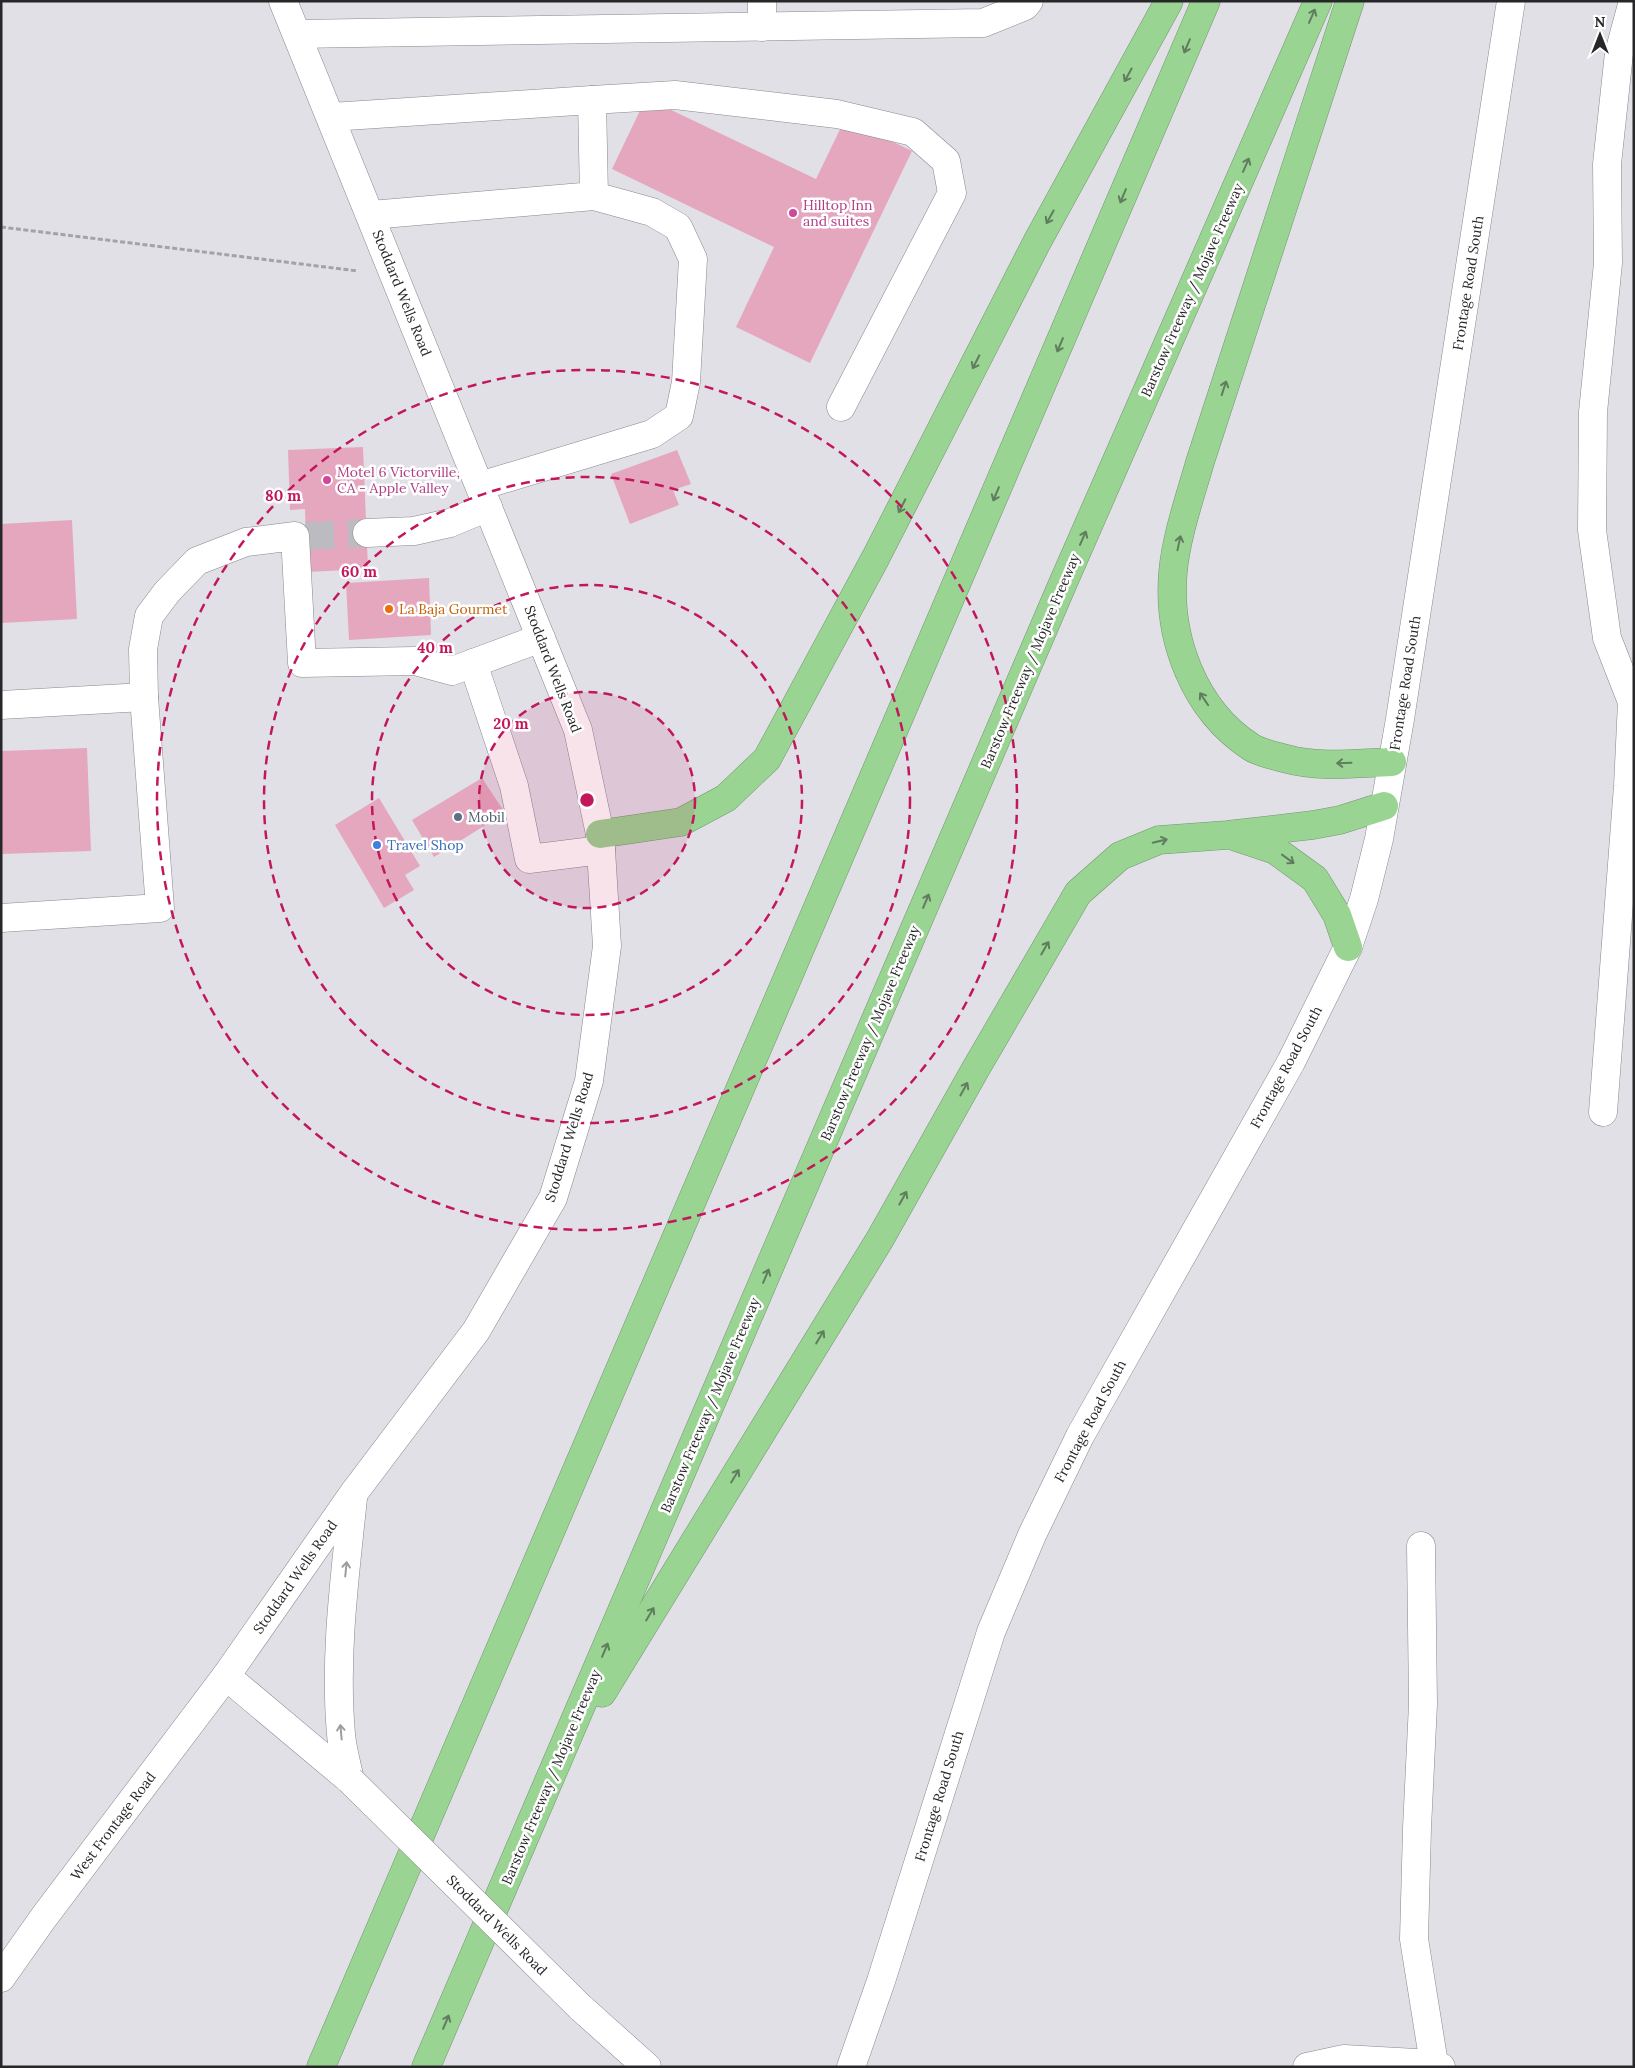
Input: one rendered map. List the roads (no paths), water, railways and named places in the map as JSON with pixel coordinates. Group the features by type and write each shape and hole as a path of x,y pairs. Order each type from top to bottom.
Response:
{"highway":[{"path":"601,842 681,822 726,798 767,759 876,557 1037,242 1168,1"},
{"path":"321,2067 1206,1"},
{"name":"Barstow Freeway / Mojave Freeway","path":"426,2067 1063,583 1318,1"},
{"path":"1350,1 1200,462 1173,572 1173,609 1178,644 1189,673 1200,693 1225,725 1252,748 1288,760 1326,764 1392,762"},
{"path":"552,1775 880,1239 1078,893 1120,856 1159,840 1227,835 1313,825 1340,820 1384,806"},
{"path":"1227,835 1275,850 1315,879 1337,915 1348,947"}],"street":[{"name":"Stoddard Wells Road","path":"283,1 578,730 601,842 607,946 590,1081 554,1198 476,1331 354,1494 226,1676 350,1780 580,2007 647,2067"},
{"path":"297,34 762,14 983,23 1025,6 1029,1"},
{"name":"Frontage Road South","path":"851,2067 881,1981 991,1632 1032,1535 1080,1436 1291,1062 1348,947 1364,899 1392,762 1511,1"},
{"path":"1603,1112 1628,786 1632,702 1607,638 1592,530 1593,412 1608,263 1607,164 1619,54 1633,1"},
{"path":"331,117 675,95 837,114 913,132 946,161 952,193 841,407"},
{"path":"592,100 594,196"},
{"path":"367,533 414,531 450,523 484,497 652,434 679,416 686,382 693,259 678,227 652,212 594,196 371,215"},
{"path":"1,918 160,908 144,697 143,648 149,616 167,592 197,561 246,542 300,536 302,663 415,661 452,671 541,638"},
{"path":"473,664 514,786 529,859 601,842"},
{"path":"1,705 144,697"},
{"name":"Stoddard Wells Road","path":"350,1780 341,1735 339,1673 341,1616 354,1494"},
{"path":"1307,2067 1344,2059 1438,2066 1414,1940 1423,1704 1420,1546"},
{"name":"West Frontage Road","path":"1,1978 44,1917 226,1676"}],"tunnel":[{"path":"306,536 367,533"}],"place":[{"name":"Hilltop Inn and suites","path":"793,213"},
{"name":"Motel 6 Victorville, CA - Apple Valley","path":"327,480"},
{"name":"La Baja Gourmet","path":"389,609"},
{"name":"Mobil","path":"458,817"},
{"name":"Travel Shop","path":"377,845"}]}
